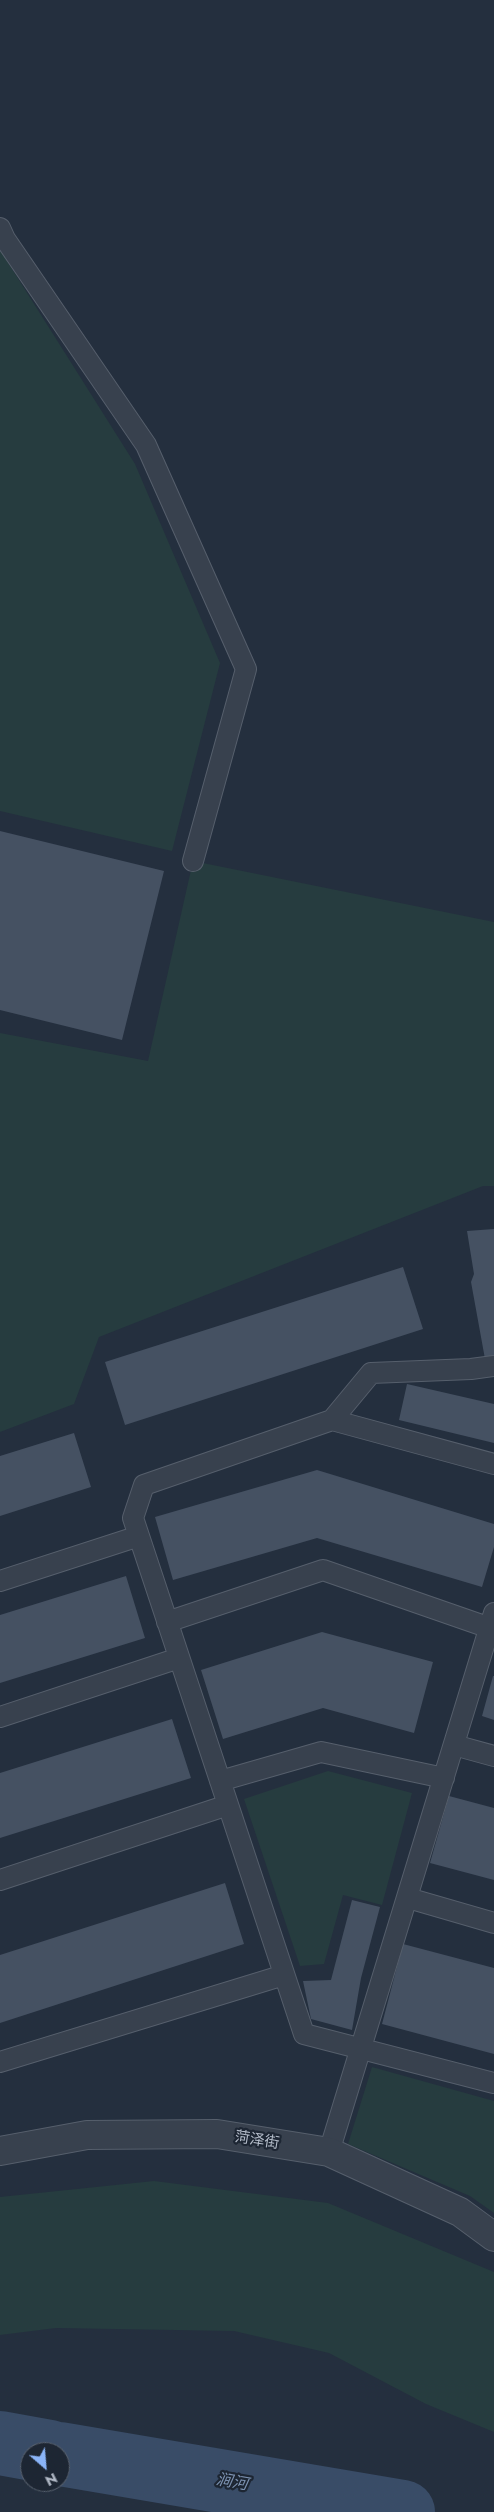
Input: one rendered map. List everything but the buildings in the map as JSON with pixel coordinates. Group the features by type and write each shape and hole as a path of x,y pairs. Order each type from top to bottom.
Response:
{"street":[{"name":"菏泽街","path":"0,2151 87,2135 217,2134 329,2152 460,2212 494,2237"}],"lane":[{"path":"0,228 5,239 146,445 246,669 193,861"},
{"path":"494,1366 472,1369 371,1373 332,1420 144,1485 133,1518 304,2034 494,2083"},
{"path":"332,1420 494,1464"},
{"path":"0,1581 139,1536"},
{"path":"167,1622 323,1570 492,1620 363,2049 329,2152"},
{"path":"0,1717 179,1658"},
{"path":"454,1745 494,1756"},
{"path":"220,1781 321,1752 444,1778"},
{"path":"0,1880 228,1805"},
{"path":"408,1898 494,1923"},
{"path":"0,2062 284,1975"}],"green space":[{"path":"0,250 135,464 220,663 172,851 0,811"},
{"path":"193,861 494,922 494,1186 483,1186 99,1337 74,1404 0,1432 0,1033 148,1061"},
{"path":"328,1771 412,1793 382,1905 343,1895 324,1964 300,1966 244,1799"},
{"path":"372,2067 494,2101 494,2213 470,2196 348,2144"},
{"path":"154,2181 328,2203 494,2272 494,2432 426,2404 329,2353 234,2331 56,2328 0,2335 0,2197"}],"waterway":[{"name":"涧河","path":"0,2443 20,2447"},
{"name":"涧河","path":"70,2456 403,2512"}]}
